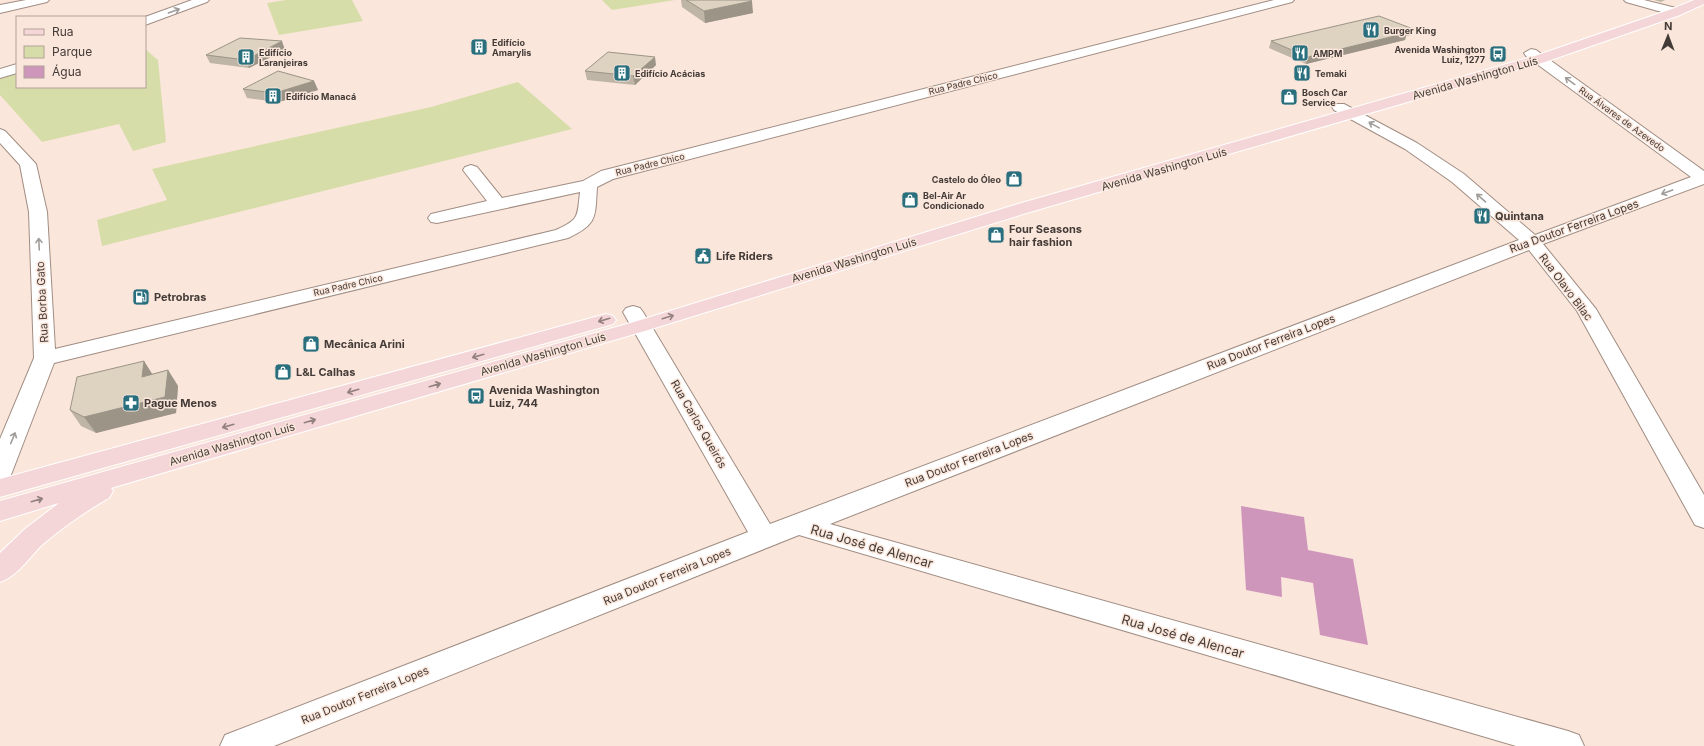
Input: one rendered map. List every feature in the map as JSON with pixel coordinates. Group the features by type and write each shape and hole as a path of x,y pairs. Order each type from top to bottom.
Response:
{"main road":[{"name":"Avenida Washington Luís","path":"0,511 136,472 637,319 1024,208 1346,110 1536,56 1672,6 1704,0"},
{"name":"Avenida Washington Luís","path":"0,488 637,319"},
{"path":"0,571 50,521 76,504 136,472"}],"street":[{"path":"0,9 43,0"},
{"path":"146,21 203,0"},
{"name":"Rua Padre Chico","path":"45,358 562,234 579,226 586,216 589,185 595,180 606,175 1288,0"},
{"path":"1630,0 1672,6"},
{"path":"1635,0 1672,6"},
{"name":"Rua Álvares de Azevedo","path":"1536,56 1704,179"},
{"path":"0,74 16,68"},
{"name":"Rua Olavo Bilac","path":"1346,110 1412,146 1458,178 1532,242 1586,309 1704,518"},
{"name":"Rua Borba Gato","path":"0,134 28,164 30,171 38,212 45,358 6,454 0,474"},
{"path":"471,170 498,204"},
{"name":"Rua Doutor Ferreira Lopes","path":"236,746 764,537 799,525 1532,242 1704,179"},
{"path":"437,218 589,185"},
{"name":"Rua Carlos Queirós","path":"637,319 764,537"},
{"name":"Rua José de Alencar","path":"799,525 1568,746"}],"green space":[{"path":"286,0 352,0 363,21 279,35 267,3"},
{"path":"602,0 675,0 612,10"},
{"path":"146,50 158,60 166,142 133,151 119,124 42,142 0,95 0,79 16,72 16,88 146,88"},
{"path":"518,82 572,129 102,246 97,220 167,200 152,169 431,107"}],"water":[{"path":"1241,506 1304,517 1308,550 1353,559 1368,645 1320,635 1313,583 1281,577 1282,597 1246,590"}],"building":[{"path":"686,0 750,0 752,1 704,11"},
{"path":"1379,16 1413,29 1403,31 1407,33 1308,57 1271,41"},
{"path":"240,38 282,41 246,60 206,55"},
{"path":"608,52 655,57 633,76 585,71"},
{"path":"278,71 314,81 275,93 243,89"},
{"path":"144,361 142,377 168,370 165,397 84,417 70,410 77,377"}],"place":[{"name":"Burger King","path":"1371,30"},
{"name":"Edifício Amarylis","path":"479,47"},
{"name":"AMPM","path":"1300,53"},
{"name":"Avenida Washington Luiz, 1277","path":"1498,54"},
{"name":"Edifício Laranjeiras","path":"246,57"},
{"name":"Edifício Acácias","path":"622,73"},
{"name":"Temaki","path":"1302,73"},
{"name":"Edifício Manacá","path":"273,96"},
{"name":"Bosch Car Service","path":"1289,97"},
{"name":"Castelo do Óleo","path":"1014,179"},
{"name":"Bel-Air Ar Condicionado","path":"910,200"},
{"name":"Quintana","path":"1482,216"},
{"name":"Four Seasons hair fashion","path":"996,235"},
{"name":"Life Riders","path":"703,256"},
{"name":"Petrobras","path":"141,297"},
{"name":"Mecânica Arini","path":"311,344"},
{"name":"L&L Calhas","path":"283,372"},
{"name":"Avenida Washington Luiz, 744","path":"476,396"},
{"name":"Pague Menos","path":"131,403"}]}
